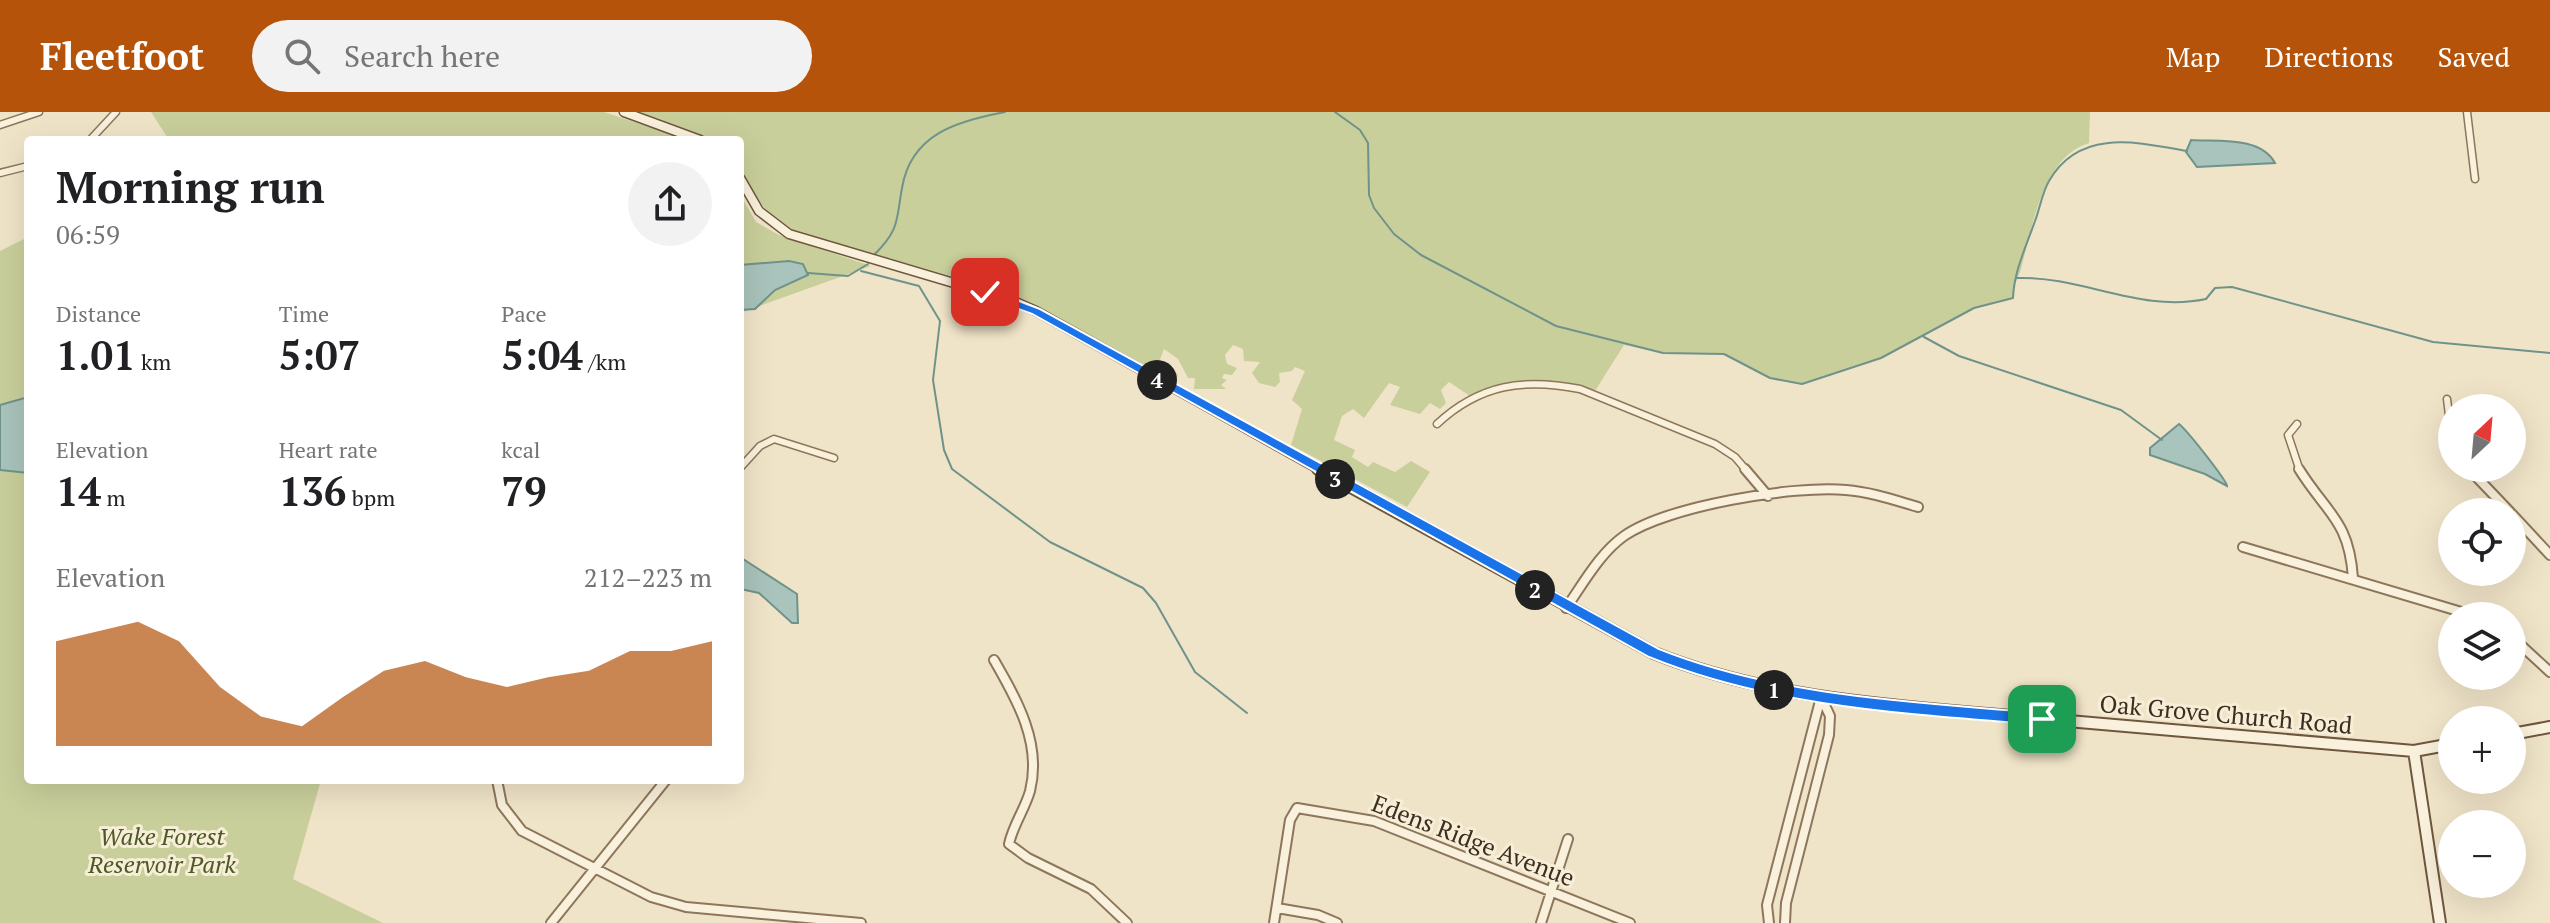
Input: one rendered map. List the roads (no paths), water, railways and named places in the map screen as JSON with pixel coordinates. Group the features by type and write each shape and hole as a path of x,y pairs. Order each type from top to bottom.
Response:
{"main road":[{"path":"624,112 689,136"},
{"name":"Oak Grove Church Road","path":"744,185 759,211 789,234 1011,300 1036,311 1566,608 1654,653 1696,670 1731,681 1821,697 1921,709 2414,751 2438,747"},
{"path":"2526,731 2550,727"},
{"path":"2414,751 2440,923"}],"street":[{"path":"0,125 39,112"},
{"path":"94,136 116,112"},
{"path":"2467,112 2475,179"},
{"path":"0,173 24,167"},
{"path":"1437,424 1463,400 1493,386 1520,382 1560,384 1580,389 1715,444 1735,457 1768,496"},
{"path":"2297,424 2288,435 2296,470 2344,531 2352,550 2353,578"},
{"path":"744,464 760,446 774,439 834,458"},
{"path":"2481,482 2497,498"},
{"path":"1566,608 1607,551 1627,535 1668,518 1808,490 1842,489 1918,507"},
{"path":"2526,529 2550,555"},
{"path":"2243,547 2438,604"},
{"path":"2526,650 2550,672"},
{"path":"994,660 1026,718 1035,768 1029,796 1009,844 1028,858 1091,889 1127,923"},
{"path":"1769,923 1767,905 1821,697"},
{"path":"1785,923 1786,903 1829,735 1830,716 1821,697"},
{"path":"498,784 502,805 522,831 651,897 686,907 861,923"},
{"path":"551,923 663,784"},
{"path":"1793,806 1809,812"},
{"name":"Edens Ridge Avenue","path":"1277,908 1290,820 1297,808 1374,821 1630,923"},
{"path":"1541,923 1568,839"},
{"path":"1274,923 1277,908 1318,915 1337,923"}],"water":[{"path":"2191,140 2249,144 2268,154 2275,163 2197,167 2186,152"},
{"path":"789,261 803,264 808,275 775,290 755,309 744,310 744,265"},
{"path":"24,398 24,473 0,470 0,405"},
{"path":"2179,424 2227,486 2205,474 2150,455 2150,448"},
{"path":"744,560 797,594 798,623 792,623 759,593 744,590"}],"waterway":[{"path":"874,255 893,231 907,170 915,155 939,133 970,120 1005,112"},
{"path":"1335,112 1360,130 1368,143 1369,195 1374,208 1394,234 1421,255 1556,326 1663,353 1724,354 1770,378 1802,384 1881,358 1974,308 2013,298 2018,269 2049,181 2061,164 2076,153 2110,143 2149,144 2187,151"},
{"path":"808,273 848,276 868,264"},
{"path":"861,271 919,286 940,321 933,380 944,450 952,469 1050,542 1143,588 1156,603 1195,672 1247,713"},
{"path":"2017,278 2065,282 2158,301 2206,299 2215,288 2232,287 2433,342 2550,353"},
{"path":"1924,337 1959,356 2121,410 2162,440"}],"park label":[{"name":"Wake Forest Reservoir Park","path":"162,851"}]}
